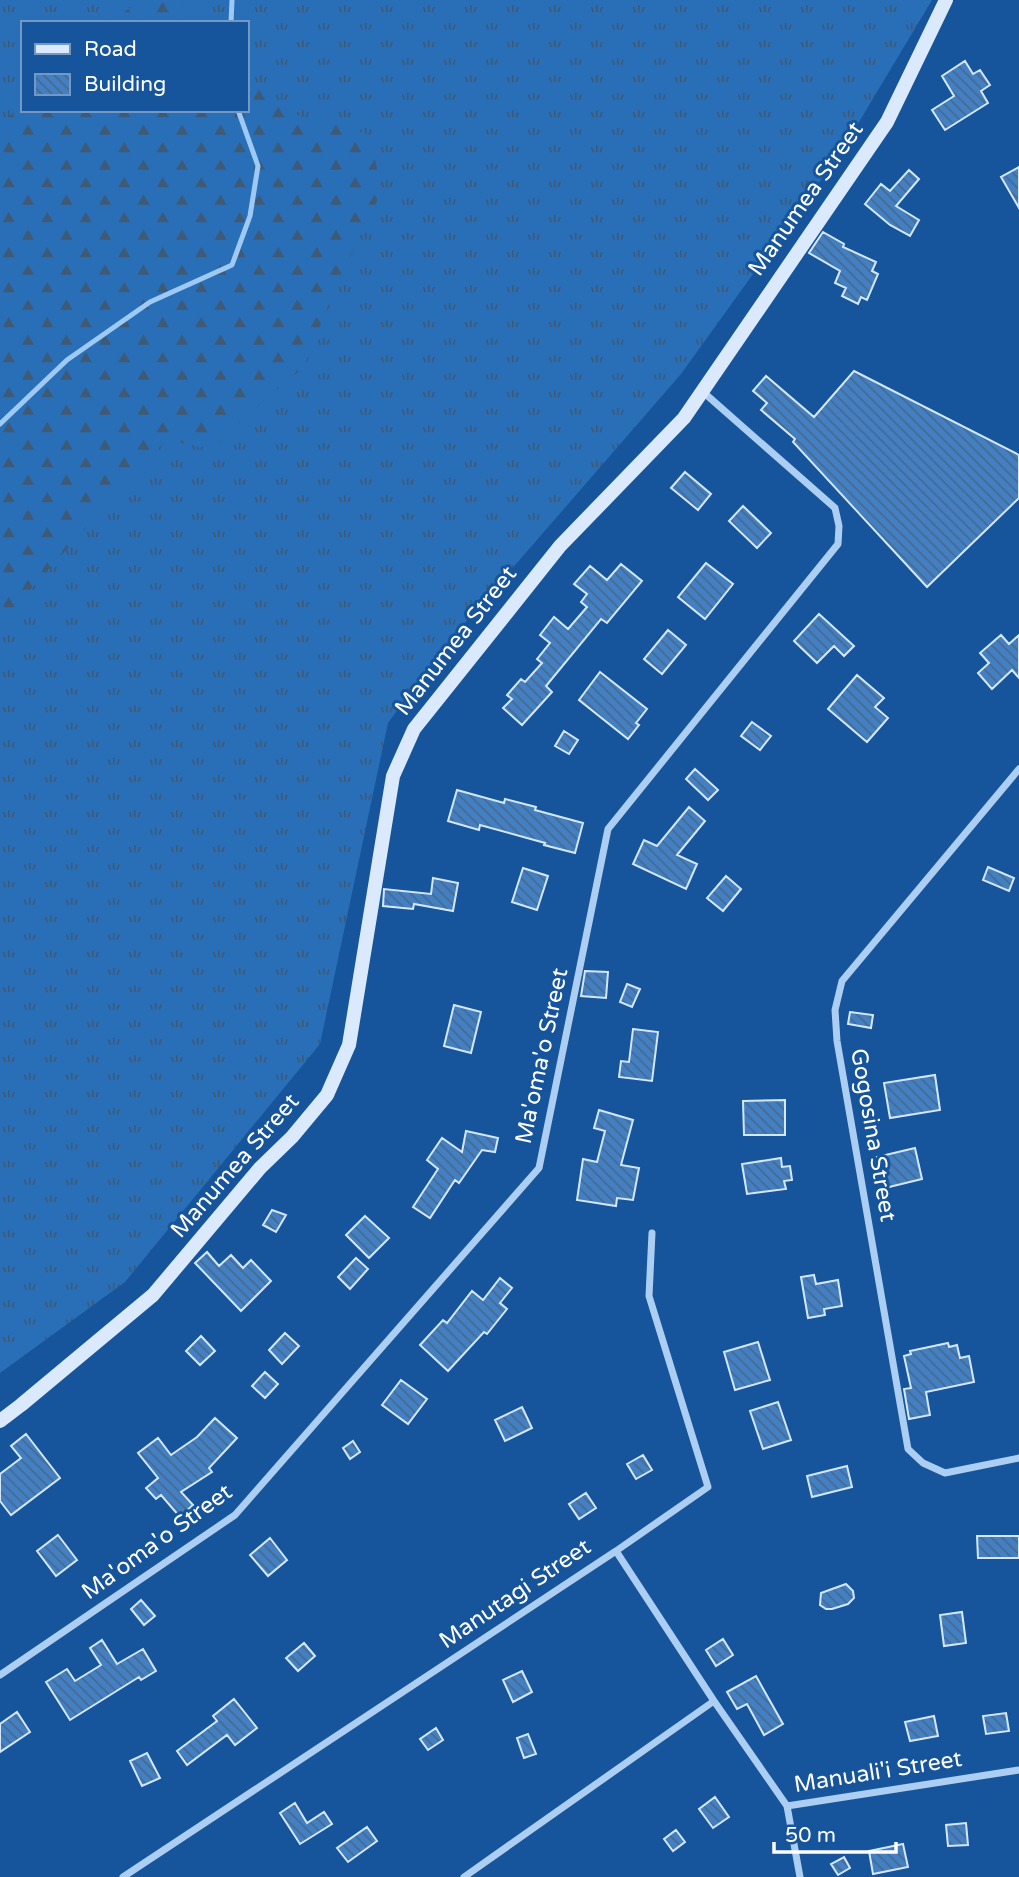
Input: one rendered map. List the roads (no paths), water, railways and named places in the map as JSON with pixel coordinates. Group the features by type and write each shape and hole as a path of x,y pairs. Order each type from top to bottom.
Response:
{"main road":[{"name":"Manumea Street","path":"0,1421 153,1295 260,1168 292,1137 327,1095 349,1045 393,776 414,729 560,546 684,418 887,122 946,0"}],"street":[{"name":"Ma'oma'o Street","path":"0,1675 235,1515 539,1168 608,829 838,544 839,526 835,508 702,391"},
{"name":"Gogosina Street","path":"1019,769 842,981 835,1010 837,1041 908,1449 923,1463 946,1473 1019,1458"},
{"name":"Manutagi Street","path":"123,1877 708,1487 649,1296 652,1233"},
{"name":"Manuali'i Street","path":"616,1550 787,1807 1019,1770"},
{"path":"464,1877 714,1701"},
{"path":"787,1807 800,1877"}],"waterway":[{"path":"231,21 232,0"},
{"path":"0,424 67,360 150,302 232,265 250,216 258,166 239,112"}]}
